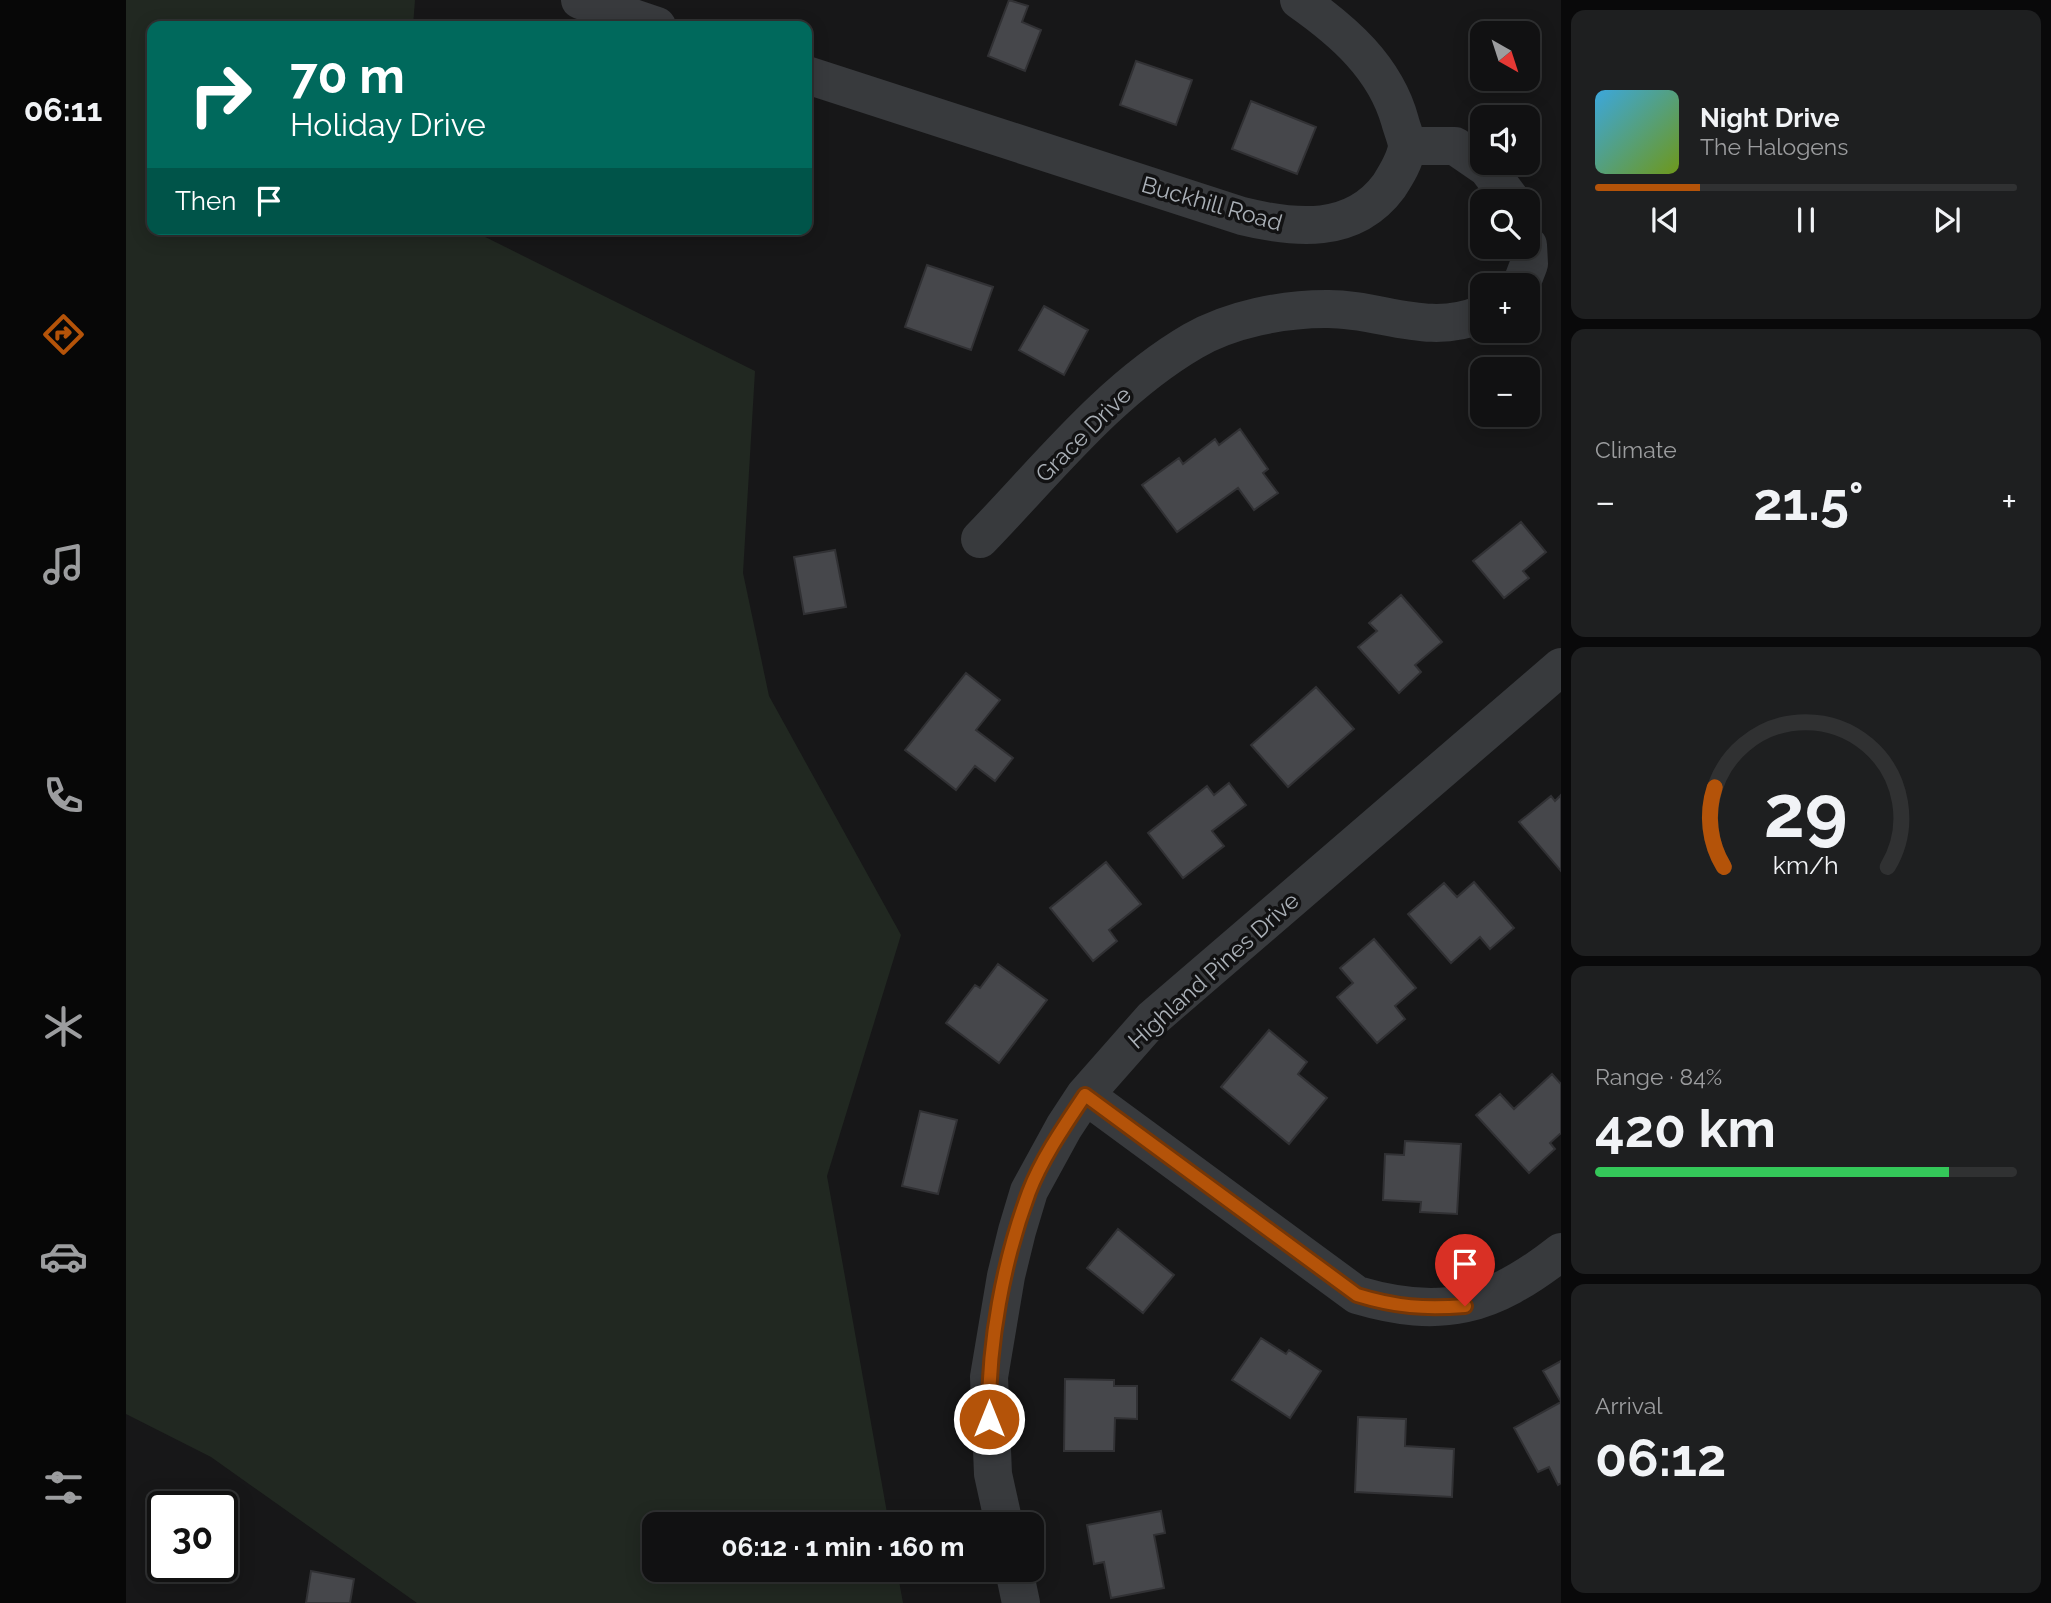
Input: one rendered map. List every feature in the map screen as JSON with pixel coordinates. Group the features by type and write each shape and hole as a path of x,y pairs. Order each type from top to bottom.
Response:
{"street":[{"path":"580,0 642,21"},
{"path":"1299,0 1360,49 1396,109 1407,146 1455,146 1487,168 1503,189"},
{"name":"Buckhill Road","path":"812,77 1229,212 1278,225 1325,224 1357,216 1380,198 1397,174 1407,146"},
{"name":"Grace Drive","path":"979,539 1119,395 1194,341 1289,310 1330,309 1415,324 1470,319"},
{"name":"Highland Pines Drive","path":"1001,1512 993,1474 989,1377 1006,1276 1029,1191 1085,1095 1152,1019 1561,667"},
{"path":"1085,1095 1357,1295 1395,1306 1432,1309 1465,1306 1504,1288 1561,1252"},
{"path":"1017,1582 1021,1603"}],"shaded area":[{"path":"126,0 415,0 413,21 147,21 147,235 481,235 755,371 743,573 769,696 901,935 827,1176 887,1512 642,1512 642,1582 899,1582 903,1603 417,1603 211,1457 126,1414"}],"building":[{"path":"1009,0 1028,6 1022,22 1041,30 1025,71 988,56"},
{"path":"1136,61 1192,80 1176,125 1120,105"},
{"path":"1251,101 1316,127 1297,174 1232,149"},
{"path":"927,265 993,287 971,350 905,327"},
{"path":"1044,306 1088,330 1064,375 1019,350"},
{"path":"1240,429 1268,469 1263,473 1278,493 1254,510 1238,488 1177,532 1142,485 1179,458 1183,464 1215,439 1219,445"},
{"path":"1521,522 1546,552 1523,571 1529,578 1504,598 1473,561"},
{"path":"835,550 846,607 804,614 794,557"},
{"path":"1401,595 1442,642 1415,665 1421,672 1399,693 1358,647 1377,631 1369,623"},
{"path":"966,673 1000,700 976,730 1013,758 995,781 975,766 956,790 905,750"},
{"path":"1316,687 1354,729 1288,787 1251,745"},
{"path":"1229,783 1246,805 1212,831 1224,846 1183,878 1148,833 1207,786 1214,795"},
{"path":"1561,795 1561,871 1519,822 1551,796 1555,801"},
{"path":"1106,862 1141,904 1109,930 1117,941 1093,961 1050,908"},
{"path":"1474,882 1514,928 1490,949 1480,937 1451,963 1408,914 1444,883 1457,897"},
{"path":"1374,939 1416,988 1395,1006 1405,1019 1377,1043 1337,997 1353,983 1340,968"},
{"path":"998,964 1047,1000 999,1063 946,1023 975,985 980,988"},
{"path":"1269,1030 1307,1062 1298,1074 1327,1098 1289,1144 1221,1087"},
{"path":"1552,1074 1561,1084 1561,1133 1550,1143 1555,1149 1529,1173 1476,1115 1500,1094 1514,1109"},
{"path":"920,1111 957,1120 938,1194 902,1186"},
{"path":"1405,1141 1461,1144 1457,1214 1420,1212 1421,1202 1383,1200 1385,1154 1404,1155"},
{"path":"1118,1229 1174,1275 1143,1313 1087,1268"},
{"path":"1261,1338 1286,1354 1289,1350 1321,1371 1290,1418 1232,1380"},
{"path":"1561,1361 1561,1402 1543,1371"},
{"path":"1065,1379 1114,1380 1114,1386 1137,1386 1137,1419 1115,1418 1114,1451 1064,1451"},
{"path":"1561,1402 1561,1483 1558,1485 1549,1467 1538,1472 1514,1428"},
{"path":"1358,1417 1406,1419 1405,1446 1454,1449 1452,1497 1355,1492"},
{"path":"1161,1511 1165,1533 1154,1535 1164,1588 1111,1598 1104,1562 1094,1564 1087,1525"},
{"path":"311,1571 354,1579 350,1603 306,1603"}],"route":[{"path":"989,1419 989,1377 1006,1276 1017,1231 1029,1191 1085,1095 1325,1275 1357,1295 1395,1306 1432,1309 1465,1306"}]}
